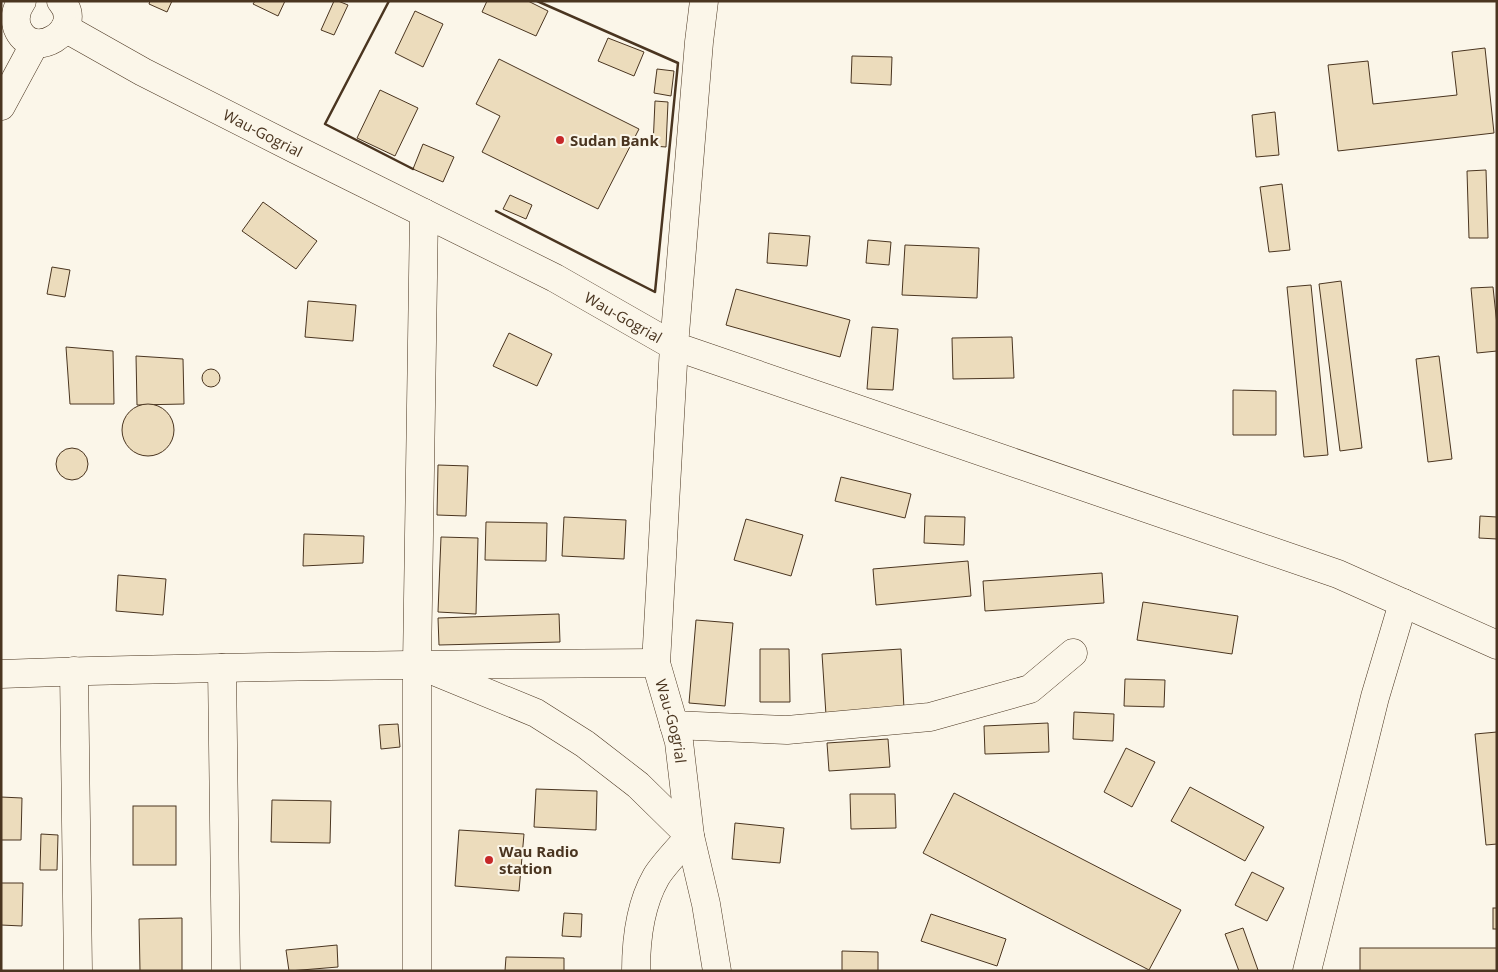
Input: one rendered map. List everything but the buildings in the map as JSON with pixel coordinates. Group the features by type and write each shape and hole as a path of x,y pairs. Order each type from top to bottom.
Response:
{"street":[{"path":"13,6 19,31 35,43 45,43 55,40 67,24 67,14 61,1"},
{"path":"704,1 698,52 674,346 1338,574 1497,645"},
{"name":"Wau-Gogrial","path":"64,28 152,77 555,278 674,346 656,663 679,742 690,836 706,904 717,971"},
{"path":"1,106 35,43"},
{"path":"417,971 417,664 424,213"},
{"path":"1307,971 1375,697 1402,603"},
{"path":"674,725 788,730 930,717 1030,689 1073,653"},
{"path":"1,674 417,664 656,663"},
{"path":"417,664 536,713 586,744 638,784 690,836 656,877 643,910 636,957 636,971"},
{"path":"222,668 226,971"},
{"path":"74,671 78,971"}],"wall":[{"path":"389,1 325,124 413,169"},
{"path":"496,211 655,292 678,63 537,1"}],"place":[{"name":"Sudan Bank","path":"560,140"},
{"name":"Wau Radio station","path":"489,860"}]}
